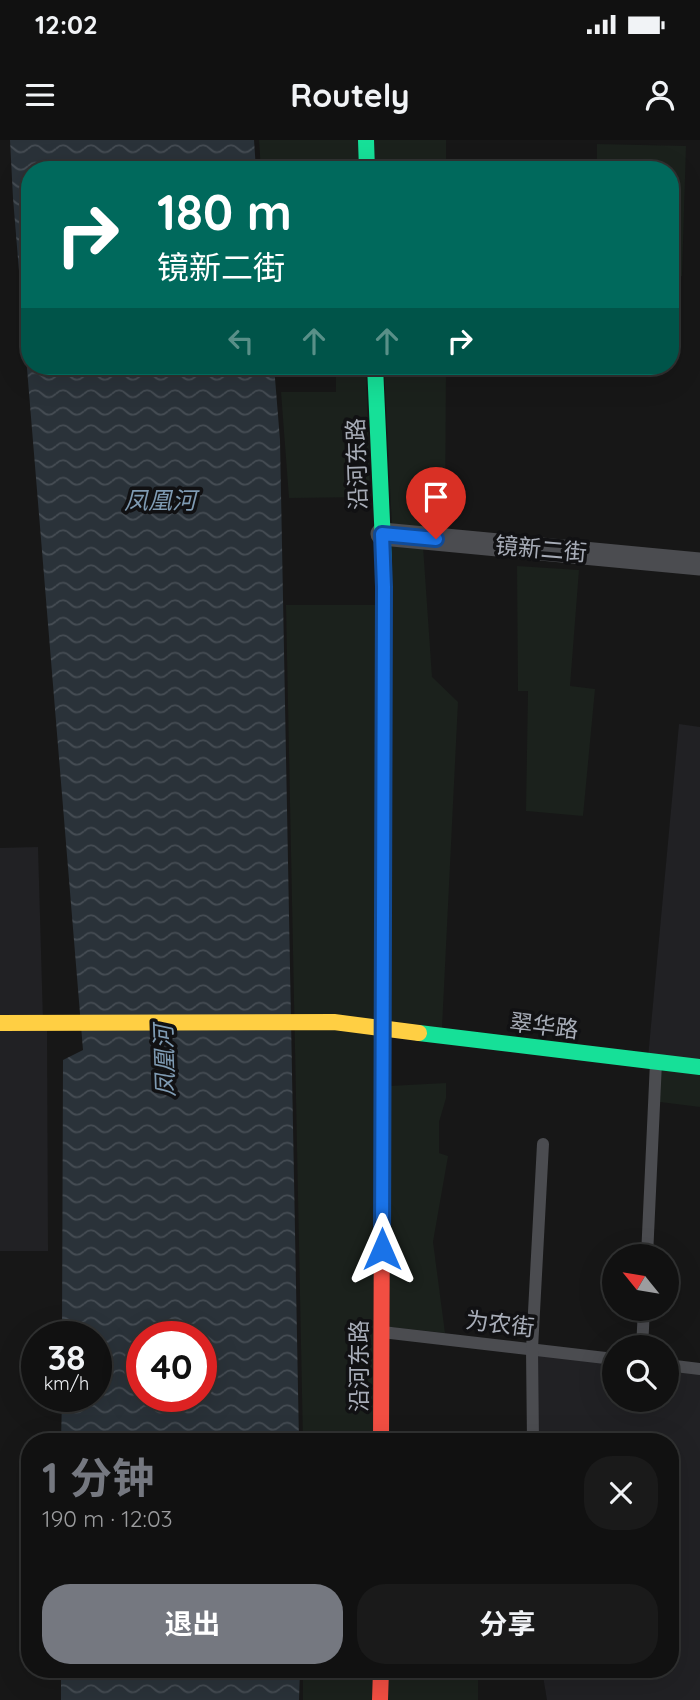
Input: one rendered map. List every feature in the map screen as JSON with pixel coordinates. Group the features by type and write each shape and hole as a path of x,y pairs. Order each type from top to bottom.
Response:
{"street":[{"path":"366,140 367,161"},
{"name":"沿河东路","path":"375,375 384,566 382,1433"},
{"name":"镜新二街","path":"382,534 700,564"},
{"name":"翠华路","path":"0,1023 334,1022 700,1067"},
{"path":"380,1700 381,1678"}],"lane":[{"path":"648,1244 656,1062"},
{"path":"533,1433 532,1349 543,1144"},
{"name":"为农街","path":"382,1332 602,1358"},
{"path":"679,1366 700,1369"}],"shaded area":[{"path":"259,140 359,140 360,161 260,161"},
{"path":"373,140 446,140 446,161 374,161"},
{"path":"597,144 686,146 682,276 679,276 679,161 597,161"},
{"path":"336,375 366,375 370,497 289,498 281,392 336,392"},
{"path":"384,375 446,375 445,532 392,526"},
{"path":"392,542 423,546 432,677 458,702 442,1028 391,1021"},
{"path":"517,566 579,570 570,686 595,689 583,816 526,811 528,691 518,691"},
{"path":"286,605 381,605 377,1433 303,1433"},
{"path":"679,724 700,727 700,1064 648,1058"},
{"path":"38,847 43,1021 0,1023 0,848"},
{"path":"47,1029 48,1251 0,1251 0,1030"},
{"path":"661,1068 700,1073 700,1107 660,1102"},
{"path":"446,1083 446,1098 439,1122 439,1153 448,1156 433,1242 445,1333 390,1327 389,1086"},
{"path":"533,1351 602,1360 602,1412 679,1412 679,1369 700,1372 700,1700 547,1700 543,1678 679,1678 679,1433 534,1433"},
{"path":"303,1678 376,1678 376,1700 303,1700"},
{"path":"387,1678 478,1678 478,1700 387,1700"}],"water":[{"name":"凤凰河","path":"10,140 254,140 255,161 21,161 21,295"},
{"name":"凤凰河","path":"28,375 275,375 280,440 299,1433 61,1433 62,1412 112,1412 112,1321 62,1321 63,1060 83,1050"},
{"path":"61,1678 300,1678 299,1700 61,1700"}],"traffic: fast":[{"path":"366,140 367,161"},
{"path":"375,375 384,566 383,956"},
{"path":"419,1033 700,1067"}],"traffic: slow":[{"path":"0,1023 334,1022 419,1033"}],"traffic: jam":[{"path":"381,1433 383,956"},
{"path":"380,1700 381,1678"}],"route":[{"path":"382,1249 382,534 436,539"}]}
